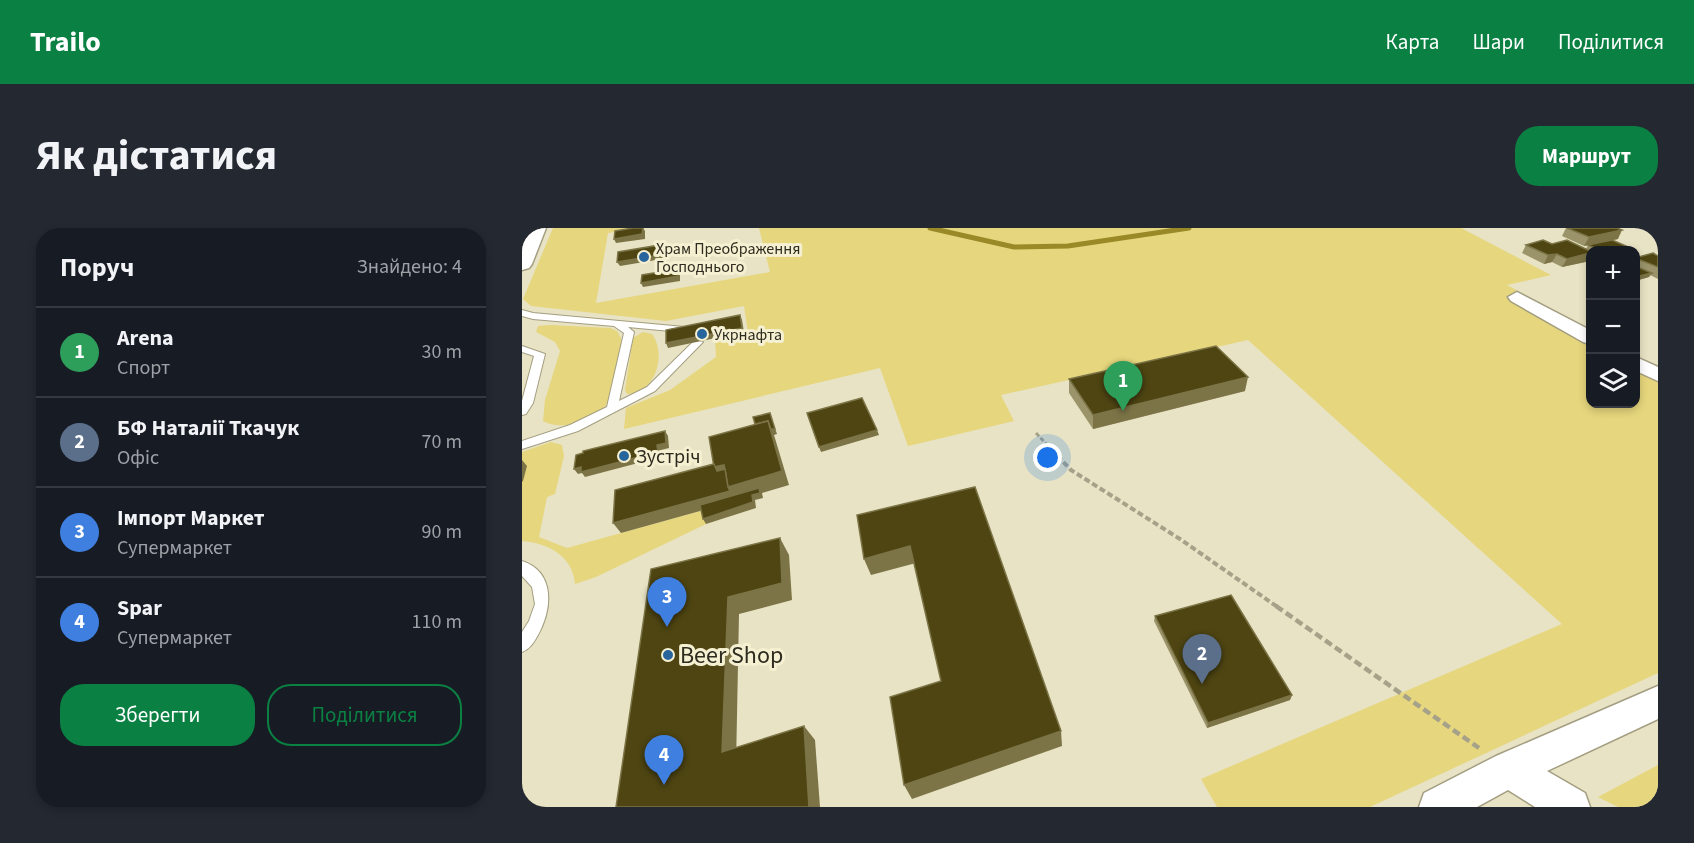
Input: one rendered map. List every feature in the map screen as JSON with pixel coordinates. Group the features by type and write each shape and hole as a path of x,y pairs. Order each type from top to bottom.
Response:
{"street":[{"path":"1517,297 1586,336"},
{"path":"1640,366 1658,375"},
{"path":"1438,807 1509,770 1658,702"},
{"path":"1509,770 1571,807"}],"lane":[{"path":"522,313 533,316 692,330"},
{"path":"612,408 629,332 616,323"},
{"path":"522,445 574,428 651,389 698,342"},
{"path":"522,349 540,354 527,403 522,412"},
{"path":"522,567 537,577 544,593 542,609 531,634 522,645"}],"path":[{"path":"1036,433 1071,470 1180,539 1509,770"}],"shaded area":[{"path":"553,228 639,228 608,233 596,303 770,272 759,228 1461,228 1551,275 1507,285 1586,329 1586,408 1640,408 1640,358 1658,368 1658,673 1370,807 1217,807 1201,779 1562,624 1248,340 1001,395 1014,421 908,446 880,368 624,429 626,408 670,390 716,357 715,340 748,333 744,306 666,321 531,306 523,299"},
{"path":"538,326 610,328 617,331 621,338 617,369 609,400 598,414 580,423 560,425 543,421 545,400 560,351 555,342 536,332"},
{"path":"643,332 652,334 656,342 658,362 656,371 652,380 645,387 627,394 625,390 633,338"},
{"path":"551,442 562,445 564,456 555,494 547,497 539,537 567,548 704,510 706,524 596,577 575,584 570,566 558,553 532,542 522,541 522,482 527,466 522,466 522,452"},
{"path":"1658,765 1658,807 1618,807 1598,797"}],"building":[{"path":"643,228 642,234 614,239 615,231"},
{"path":"1567,228 1617,228 1622,230 1589,237"},
{"path":"1543,240 1552,244 1567,240 1586,249 1586,254 1567,259 1557,254 1548,255 1526,245"},
{"path":"1612,240 1626,246 1590,246 1588,245"},
{"path":"666,244 666,254 617,262 618,252"},
{"path":"1653,253 1658,256 1658,267 1640,260 1640,257"},
{"path":"1640,268 1652,273 1640,276"},
{"path":"678,269 678,276 641,283 642,275"},
{"path":"740,315 742,328 666,343 666,330"},
{"path":"1216,346 1248,377 1093,415 1069,379"},
{"path":"862,398 877,430 819,447 807,413"},
{"path":"770,413 775,429 771,429 768,421 755,424 753,417"},
{"path":"768,421 782,471 728,487 724,465 714,467 709,437"},
{"name":"Зустріч","path":"665,431 666,443 657,445 658,452 581,472 581,467 574,469 576,455 583,451"},
{"path":"714,464 717,471 725,469 730,491 613,523 615,490"},
{"path":"975,487 1061,731 904,785 890,697 941,681 910,546 864,559 857,515"},
{"path":"759,488 760,493 752,495 753,502 703,519 700,505"},
{"path":"780,538 782,583 728,597 722,752 804,726 809,807 616,807 651,569"},
{"path":"1231,595 1292,695 1208,723 1155,616"}],"waterway":[{"path":"930,228 1014,247 1068,246 1189,228"}],"place":[{"name":"Храм Преображення Господнього","path":"644,257"},
{"name":"Укрнафта","path":"702,334"},
{"name":"Arena","path":"1123,411"},
{"name":"Зустріч","path":"624,456"},
{"name":"Імпорт Маркет","path":"667,627"},
{"name":"Beer Shop","path":"668,655"},
{"name":"БФ Наталії Ткачук","path":"1202,684"},
{"name":"Spar","path":"664,785"}]}
